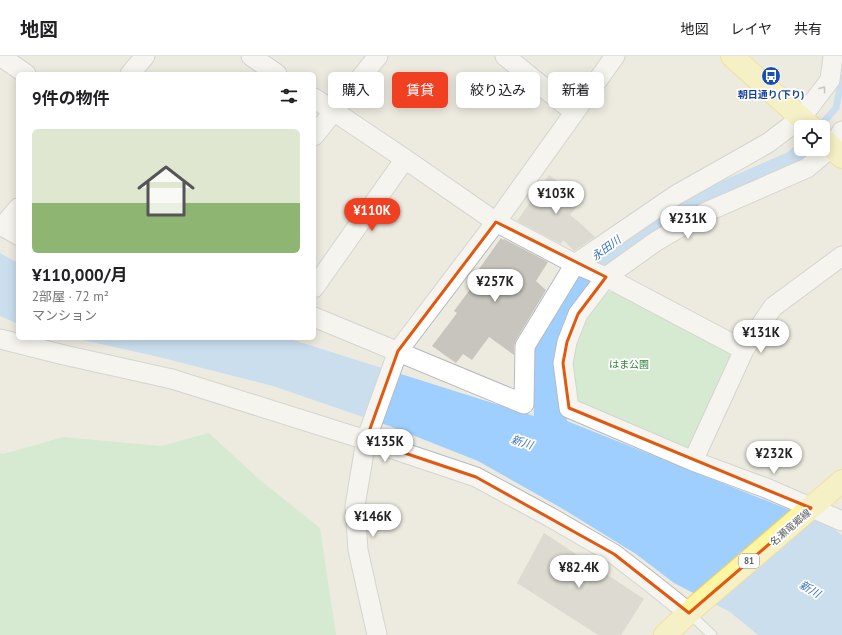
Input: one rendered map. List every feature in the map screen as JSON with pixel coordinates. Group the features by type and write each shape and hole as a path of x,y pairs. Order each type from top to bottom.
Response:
{"main road":[{"path":"732,56 804,120"},
{"name":"名瀬竜郷線","path":"665,635 842,481"}],"street":[{"path":"0,56 23,72"},
{"path":"132,72 145,56"},
{"path":"251,56 274,72"},
{"path":"316,134 378,56"},
{"path":"505,56 574,112"},
{"path":"377,635 358,550 355,506 366,440 398,351 496,222 615,56"},
{"path":"807,120 830,80 833,56"},
{"path":"316,99 496,222 744,350"},
{"path":"316,318 524,404 526,346 575,264 676,195 794,129"},
{"path":"835,143 807,168 704,213 661,238 606,278 578,314 567,342 563,364 569,408 693,461 766,488 807,511 842,521"},
{"path":"316,285 405,159"},
{"path":"7,229 16,212"},
{"path":"693,461 744,350 773,307 842,256"},
{"path":"0,339 172,379 366,440 476,477 614,554 692,611"}],"lane":[{"path":"692,611 712,635"}],"highlighted area":[{"path":"496,222 606,277 578,314 567,342 563,363 569,408 811,508 689,613 614,554 476,477 366,440 398,351"}],"green space":[{"name":"はま公園","path":"599,292 614,292 731,354 689,449 578,404 570,368 581,319"},
{"path":"209,433 260,480 320,528 336,635 0,635 0,453 3,454 63,437 161,446"}],"water":[{"name":"新川","path":"794,146 794,156 811,156 610,269 561,366 567,421 830,526 842,535 842,635 758,635 730,612 674,583 636,554 563,509 478,461 392,427 273,386 159,357 83,340 293,340 534,416 533,358 538,337 588,260 692,194 788,152"},
{"path":"0,253 16,262 16,323 0,316"}],"building":[{"path":"549,175 582,199 570,215 595,237 574,251 563,240 561,244 517,221"},
{"path":"501,238 548,262 536,281 546,290 516,340 514,355 489,337 472,360 463,354 456,363 432,346 457,313 454,311 483,272 479,269"},
{"path":"544,533 644,599 621,635 598,635 517,583"}],"waterway":[{"name":"永田川","path":"825,120 836,108 842,78"}],"place":[{"name":"朝日通り(下り)","path":"771,76"}]}
